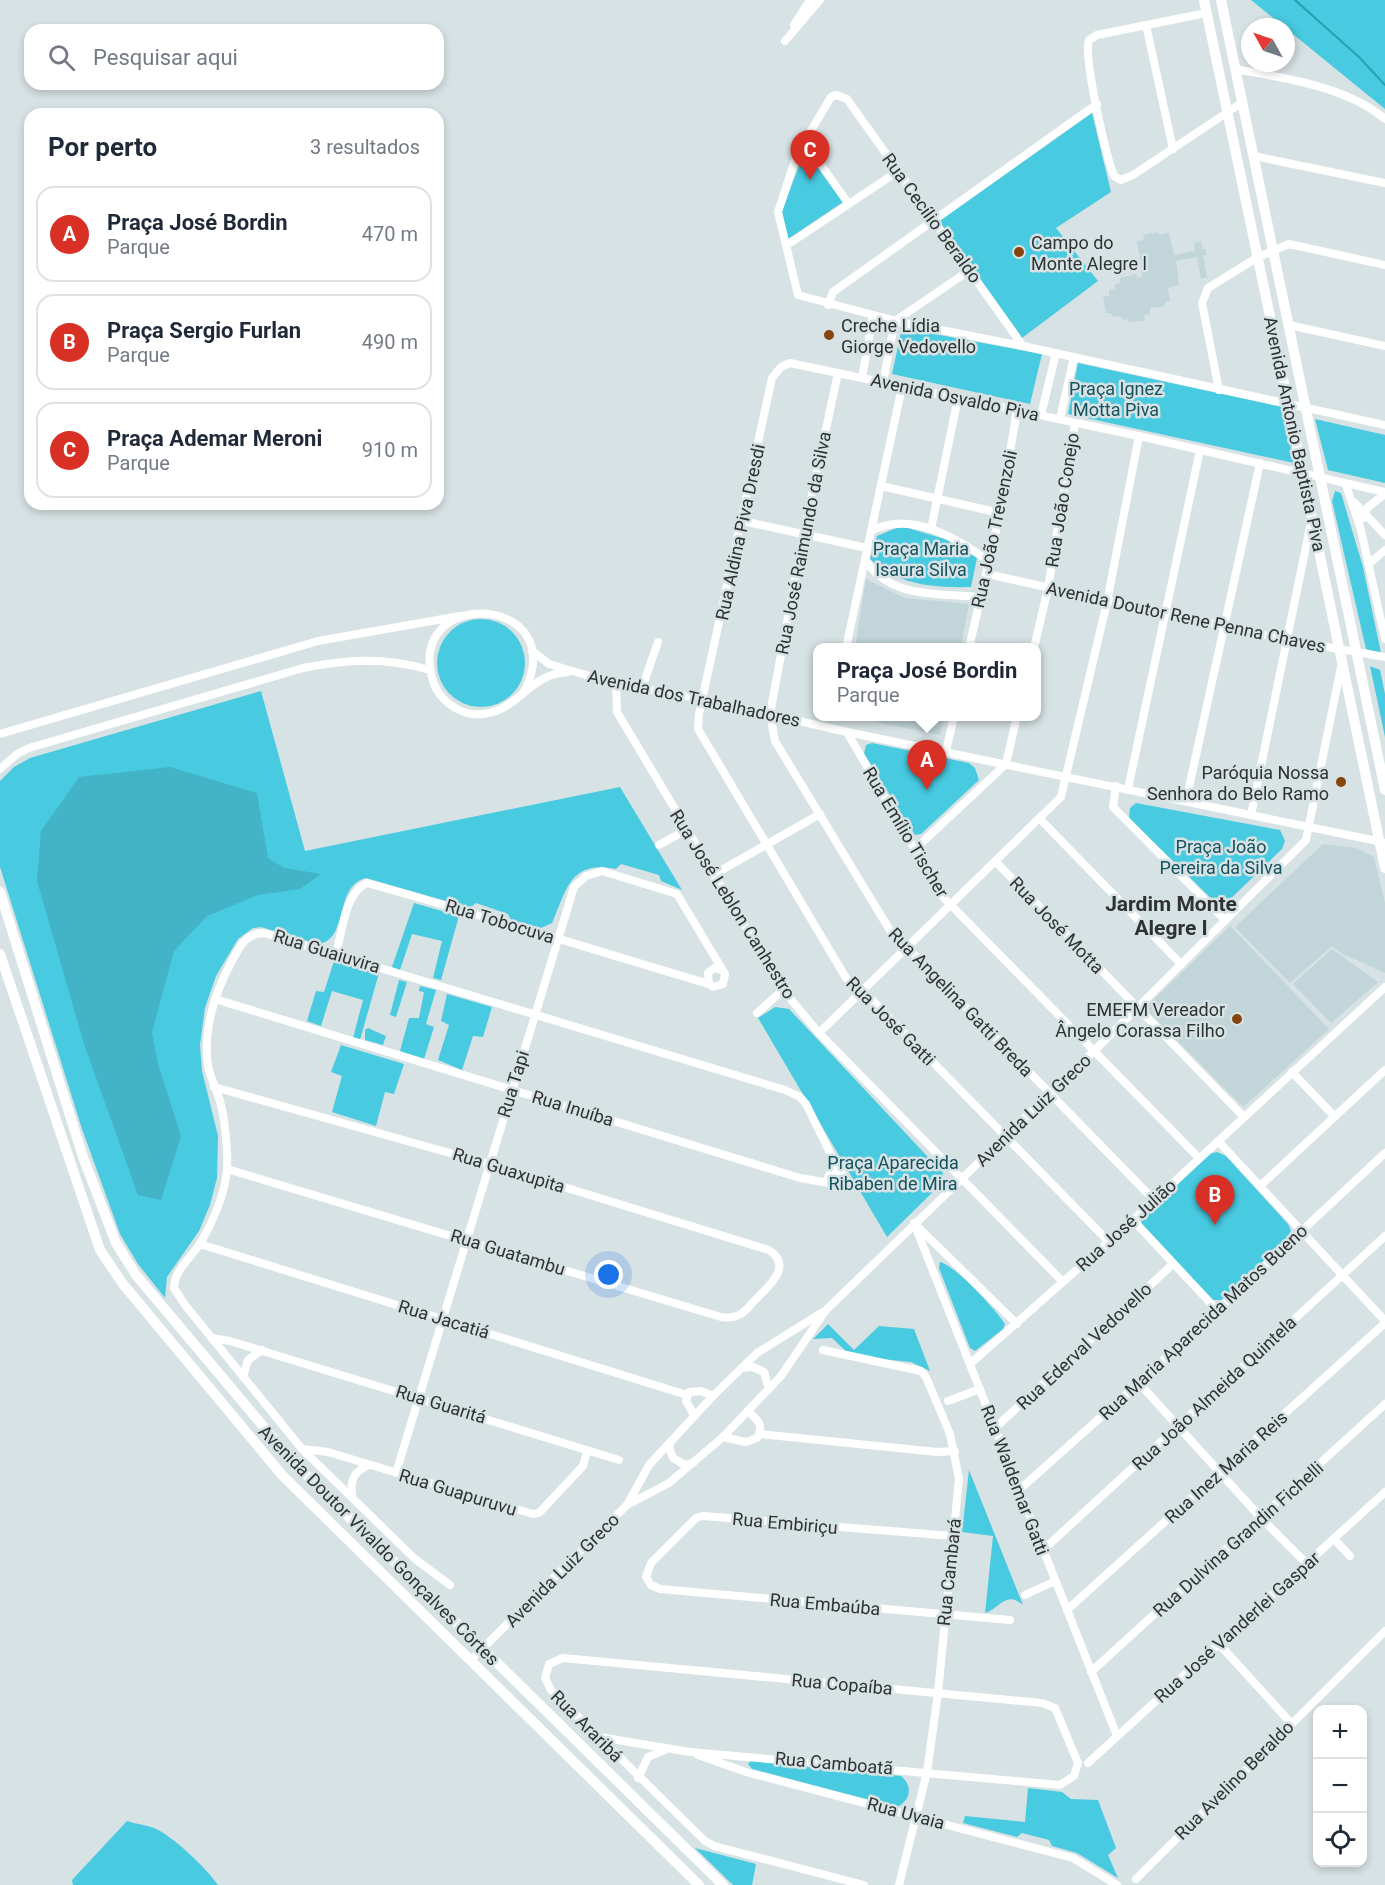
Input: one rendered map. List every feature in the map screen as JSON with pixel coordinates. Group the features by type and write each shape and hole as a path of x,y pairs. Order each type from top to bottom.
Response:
{"main road":[{"name":"Avenida Antonio Baptista Piva","path":"1204,0 1305,474 1342,664 1383,841 1385,868"},
{"name":"Avenida Antonio Baptista Piva","path":"1221,0 1308,408 1385,790"},
{"name":"Avenida Doutor Vivaldo Gonçalves Côrtes","path":"0,892 83,1157 116,1243 136,1275 265,1431 723,1885"},
{"name":"Avenida Doutor Vivaldo Gonçalves Côrtes","path":"0,954 100,1250 123,1284 253,1443 699,1885"}],"street":[{"path":"810,0 785,41 820,0"},
{"path":"1206,13 1097,35 1089,40 1088,51 1097,104 1114,176 1126,179 1243,102"},
{"path":"1146,25 1173,149"},
{"path":"1235,69 1333,92 1371,107 1385,119"},
{"name":"Rua Cecílio Beraldo","path":"804,141 827,100 836,95 847,99 1023,346"},
{"path":"828,305 833,292 1097,104"},
{"path":"804,141 848,203"},
{"path":"804,141 778,212 798,295 828,305 895,321 1056,353 1385,425"},
{"path":"1254,156 1385,183"},
{"path":"786,245 897,172"},
{"path":"1219,390 1202,303 1203,295 1208,288 1273,249 1296,244 1385,265"},
{"path":"883,382 895,321 970,270"},
{"path":"862,378 873,316"},
{"path":"1289,325 1385,345"},
{"path":"1041,415 1056,353"},
{"path":"1060,419 1074,357"},
{"name":"Avenida Osvaldo Piva","path":"781,367 790,363 883,382 1140,436 1321,478"},
{"name":"Rua Aldina Piva Dresdi","path":"703,699 772,378 781,367"},
{"name":"Rua José Raimundo da Silva","path":"770,714 803,536 838,373"},
{"path":"847,643 902,387"},
{"path":"931,529 958,398"},
{"name":"Rua João Trevenzoli","path":"970,643 1000,513 1017,410"},
{"name":"Rua João Conejo","path":"1035,643 1048,588 1075,423"},
{"path":"819,1033 1061,797 1068,776 1107,602 1140,436"},
{"path":"1128,789 1200,450"},
{"path":"1186,801 1260,463"},
{"path":"1321,478 1385,493"},
{"path":"1346,485 1370,563 1385,639"},
{"path":"881,486 1000,513"},
{"path":"1361,530 1365,513 1378,497 1385,493"},
{"path":"1352,501 1385,535"},
{"path":"1251,815 1312,519"},
{"path":"743,521 803,536 867,548"},
{"path":"871,531 882,525 899,524 931,529 956,538 989,561"},
{"path":"1370,563 1385,550"},
{"path":"865,559 872,570 883,579 911,590 937,596 980,597"},
{"name":"Avenida Doutor Rene Penna Chaves","path":"987,574 1288,640 1385,657"},
{"path":"0,734 318,641 477,611 495,613 511,620 523,632 532,651 533,666 523,694 508,708 489,715 468,714 450,705 436,690 430,670 431,648 442,629 460,616"},
{"path":"642,688 658,642"},
{"name":"Avenida dos Trabalhadores","path":"532,651 541,660 616,684 703,699 847,732 1383,841"},
{"path":"0,769 17,754 29,748 303,668 347,659 406,663 430,670"},
{"name":"Avenida Luiz Greco","path":"627,1505 669,1483 723,1437 769,1389 825,1310 1093,1052 1306,840 1342,664"},
{"name":"Avenida dos Trabalhadores","path":"523,694 536,681 548,674 572,671"},
{"name":"Rua José Leblon Canhestro","path":"616,684 617,712 783,990 819,1033 1063,1282"},
{"name":"Rua José Gatti","path":"703,699 698,729 768,843 846,978 861,990 1108,1241"},
{"name":"Rua Angelina Gatti Breda","path":"770,714 776,741 894,937 1154,1200"},
{"path":"829,727 830,721"},
{"path":"946,752 953,721"},
{"path":"915,850 1006,764 1016,721"},
{"name":"Rua Emílio Tischer","path":"847,732 942,896 1199,1158"},
{"path":"1116,786 1113,807 1225,920"},
{"path":"713,875 820,814"},
{"path":"1040,819 1181,964"},
{"path":"659,845 686,830"},
{"name":"Rua José Motta","path":"996,862 1244,1117"},
{"name":"Rua Tapi","path":"396,1473 574,887 586,876 602,871 677,894 721,970"},
{"name":"Rua Tobocuva","path":"336,954 352,896 367,883 709,984"},
{"name":"Rua Guaiuvira","path":"450,1585 415,1559 352,1495 302,1449 174,1288 177,1273 200,1244 211,1224 227,1169 221,1104 214,1087 207,1048 215,999 245,939 257,933 336,954 794,1094 806,1104 839,1171"},
{"path":"714,968 721,970 725,974 723,984 718,987 709,984 708,973 714,968"},
{"name":"Rua José Julião","path":"970,1364 1133,1220 1385,987"},
{"path":"757,1013 783,990"},
{"name":"Rua Inuíba","path":"215,999 800,1179 828,1184"},
{"path":"1260,1186 1385,1070"},
{"path":"1292,1072 1334,1116"},
{"name":"Rua Guaxupita","path":"214,1087 489,1164 769,1250 776,1255 780,1263 776,1279"},
{"path":"1218,1141 1385,1322"},
{"name":"Rua Maria Aparecida Matos Bueno","path":"1019,1490 1139,1383 1385,1153"},
{"name":"Rua Guatambu","path":"227,1169 721,1317 730,1318 741,1314 776,1279"},
{"path":"839,1171 844,1179 842,1184 833,1187 828,1184 829,1173 839,1171"},
{"path":"1133,1220 1216,1309"},
{"path":"914,1223 952,1263 1017,1324"},
{"name":"Rua Waldemar Gatti","path":"914,1223 1117,1736"},
{"name":"Rua João Almeida Quintela","path":"1043,1550 1385,1236"},
{"name":"Rua Jacatiá","path":"200,1244 687,1395 695,1390 714,1396"},
{"path":"932,1265 934,1259 940,1256 952,1263"},
{"name":"Rua Ederval Vedovello","path":"996,1427 1173,1264"},
{"name":"Avenida Luiz Greco","path":"471,1660 627,1505 649,1465 694,1415 757,1353 825,1310"},
{"name":"Rua Inez Maria Reis","path":"1067,1610 1385,1322"},
{"name":"Rua Guaritá","path":"212,1338 262,1350 419,1397 619,1460"},
{"path":"243,1377 248,1359 262,1350"},
{"name":"Rua Cambará","path":"823,1350 921,1371 926,1377 955,1451 959,1479 938,1693 927,1772 899,1885"},
{"path":"742,1368 753,1367 764,1372 769,1389"},
{"path":"1139,1383 1261,1518 1307,1564"},
{"path":"948,1401 980,1389"},
{"path":"687,1395 687,1404 694,1415"},
{"name":"Rua Dulvina Grandin Fichelli","path":"1091,1672 1385,1404"},
{"path":"748,1412 760,1423 760,1434"},
{"path":"723,1437 750,1442 760,1434 926,1451 955,1451"},
{"path":"671,1440 669,1447 673,1458 685,1465 693,1463"},
{"name":"Rua Guapuruvu","path":"302,1449 328,1452 533,1514 539,1513 583,1466 587,1450"},
{"path":"352,1495 352,1478 369,1465"},
{"name":"Rua José Vanderlei Gaspar","path":"1088,1763 1385,1492"},
{"name":"Rua Embiriçu","path":"646,1577 651,1563 696,1518 703,1516 953,1536"},
{"path":"1334,1539 1350,1556"},
{"name":"Rua Embaúba","path":"646,1577 651,1585 660,1589 1010,1620"},
{"path":"1025,1594 1055,1581"},
{"name":"Rua Avelino Beraldo","path":"1136,1879 1385,1631"},
{"path":"1219,1644 1292,1723"},
{"name":"Rua Copaíba","path":"547,1668 563,1658 1042,1703 1055,1708 1078,1763 1074,1776 1069,1781"},
{"name":"Rua Araribá","path":"547,1668 546,1684 551,1690 638,1778 705,1841 714,1846 864,1885"},
{"name":"Rua Camboatã","path":"599,1737 690,1752 747,1755 1060,1785 1069,1781"},
{"name":"Rua Araribá","path":"638,1778 641,1767 648,1757 668,1749"},
{"name":"Rua Uvaia","path":"690,1752 746,1772 1073,1858 1117,1885"},
{"path":"746,1772 747,1755"}],"shaded area":[{"path":"1158,232 1159,235 1169,233 1174,255 1195,251 1194,243 1201,241 1202,249 1206,249 1206,255 1203,256 1207,277 1201,279 1197,257 1176,261 1179,285 1168,288 1170,301 1165,302 1165,306 1150,308 1150,314 1144,315 1145,321 1129,322 1127,319 1123,320 1121,316 1113,317 1111,313 1106,313 1103,296 1109,296 1109,290 1115,289 1115,284 1120,283 1120,278 1136,274 1137,278 1143,277 1137,241 1144,240 1143,235"},
{"path":"866,579 905,598 969,604 962,643 856,643"},
{"path":"872,721 944,721 940,735"},
{"path":"170,767 257,793 268,858 284,868 321,874 300,889 258,895 207,916 174,951 152,1032 158,1064 181,1136 161,1200 138,1195 84,1044 37,881 41,831 79,777"},
{"path":"1323,844 1356,848 1374,857 1385,903 1385,973 1343,954 1332,946 1290,983 1235,927"},
{"name":"EMEFM Vereador Ângelo Corassa Filho","path":"1230,926 1329,1029 1243,1107 1145,1008"},
{"path":"1332,949 1378,982 1331,1023 1293,984"}],"green space":[{"path":"1251,0 1385,0 1385,109 1295,36 1295,18 1273,18"},
{"path":"1092,113 1111,192 1056,228 1098,281 1022,338 939,221"},
{"path":"806,148 843,202 788,239 781,213"},
{"path":"902,328 1042,354 1030,404 892,374"},
{"name":"Praça Ignez Motta Piva","path":"1078,363 1282,407 1294,463 1068,414"},
{"path":"1315,419 1385,435 1385,483 1328,470"},
{"path":"1335,491 1341,493 1363,567 1381,653 1366,649 1332,501"},
{"name":"Praça Maria Isaura Silva","path":"901,526 948,540 977,558 971,587 944,587 904,580 881,568 870,559 877,536"},
{"path":"481,619 506,626 518,638 525,663 518,688 506,700 481,707 456,700 444,688 437,663 444,638 456,626"},
{"path":"1370,666 1380,670 1385,694 1385,737"},
{"path":"261,691 305,851 620,787 682,890 661,881 659,875 621,864 616,869 601,867 589,869 579,873 572,880 552,923 541,928 511,920 508,914 476,903 470,908 366,878 356,883 349,891 339,923 328,940 318,944 261,927 253,928 238,939 216,976 205,1008 200,1045 202,1071 218,1136 217,1178 210,1205 199,1231 167,1277 165,1298 138,1264 120,1234 82,1129 0,867 0,781 14,767 30,758"},
{"path":"872,743 969,763 975,768 979,780 921,834 915,835 864,754 866,745"},
{"name":"Praça João Pereira da Silva","path":"1136,803 1280,830 1285,841 1282,849 1221,908 1129,818 1130,808"},
{"path":"414,903 459,916 441,980 433,978 442,941 412,934 400,970 392,967"},
{"path":"334,961 379,973 360,1040 353,1038 363,1000 332,991 321,1026 307,1021 316,991 324,992"},
{"path":"399,980 407,982 396,1017 390,1015"},
{"path":"420,986 436,990 426,1024 434,1027 424,1059 400,1051 409,1018 419,1018 424,992 419,991"},
{"path":"447,994 492,1007 483,1037 473,1036 462,1070 438,1060 449,1025 441,1021"},
{"name":"Praça Aparecida Ribaben de Mira","path":"775,1007 789,1009 943,1173 940,1185 887,1237 758,1018"},
{"path":"368,1028 386,1036 383,1045 365,1040 365,1030"},
{"path":"341,1045 404,1064 394,1094 385,1092 376,1126 332,1112 342,1076 331,1072"},
{"path":"1217,1152 1226,1156 1288,1224 1291,1231 1284,1242 1226,1297 1222,1300 1211,1300 1142,1227 1141,1220 1209,1154"},
{"path":"940,1262 956,1271 985,1299 1005,1324 1003,1329 975,1351 970,1348 939,1268"},
{"path":"828,1324 854,1350 879,1326 914,1329 930,1371 911,1362 851,1356 832,1338 813,1339"},
{"path":"969,1470 1023,1605 1012,1599 1007,1600 985,1613 993,1536 962,1532"},
{"path":"752,1760 901,1776 909,1788 909,1793 905,1801 897,1807 752,1769 748,1764"},
{"path":"1028,1788 1062,1792 1071,1799 1098,1800 1116,1848 1108,1855 1118,1878 1077,1853 1052,1846 1049,1840 1022,1833 1017,1837 963,1823 965,1816 1025,1822"},
{"path":"127,1821 162,1832 197,1862 218,1885 73,1885 72,1880"},
{"path":"695,1848 756,1864 752,1885 733,1885"}],"waterway":[{"path":"1295,0 1359,57 1385,85"}],"place":[{"name":"Praça Ademar Meroni","path":"810,180"},
{"name":"Campo do Monte Alegre l","path":"1019,252"},
{"name":"Creche Lídia Giorge Vedovello","path":"829,335"},
{"name":"Paróquia Nossa Senhora do Belo Ramo","path":"1341,782"},
{"name":"Praça José Bordin","path":"927,790"},
{"name":"EMEFM Vereador Ângelo Corassa Filho","path":"1237,1019"},
{"name":"Praça Sergio Furlan","path":"1215,1225"}],"district":[{"name":"Jardim Monte Alegre I","path":"1171,916"}]}
